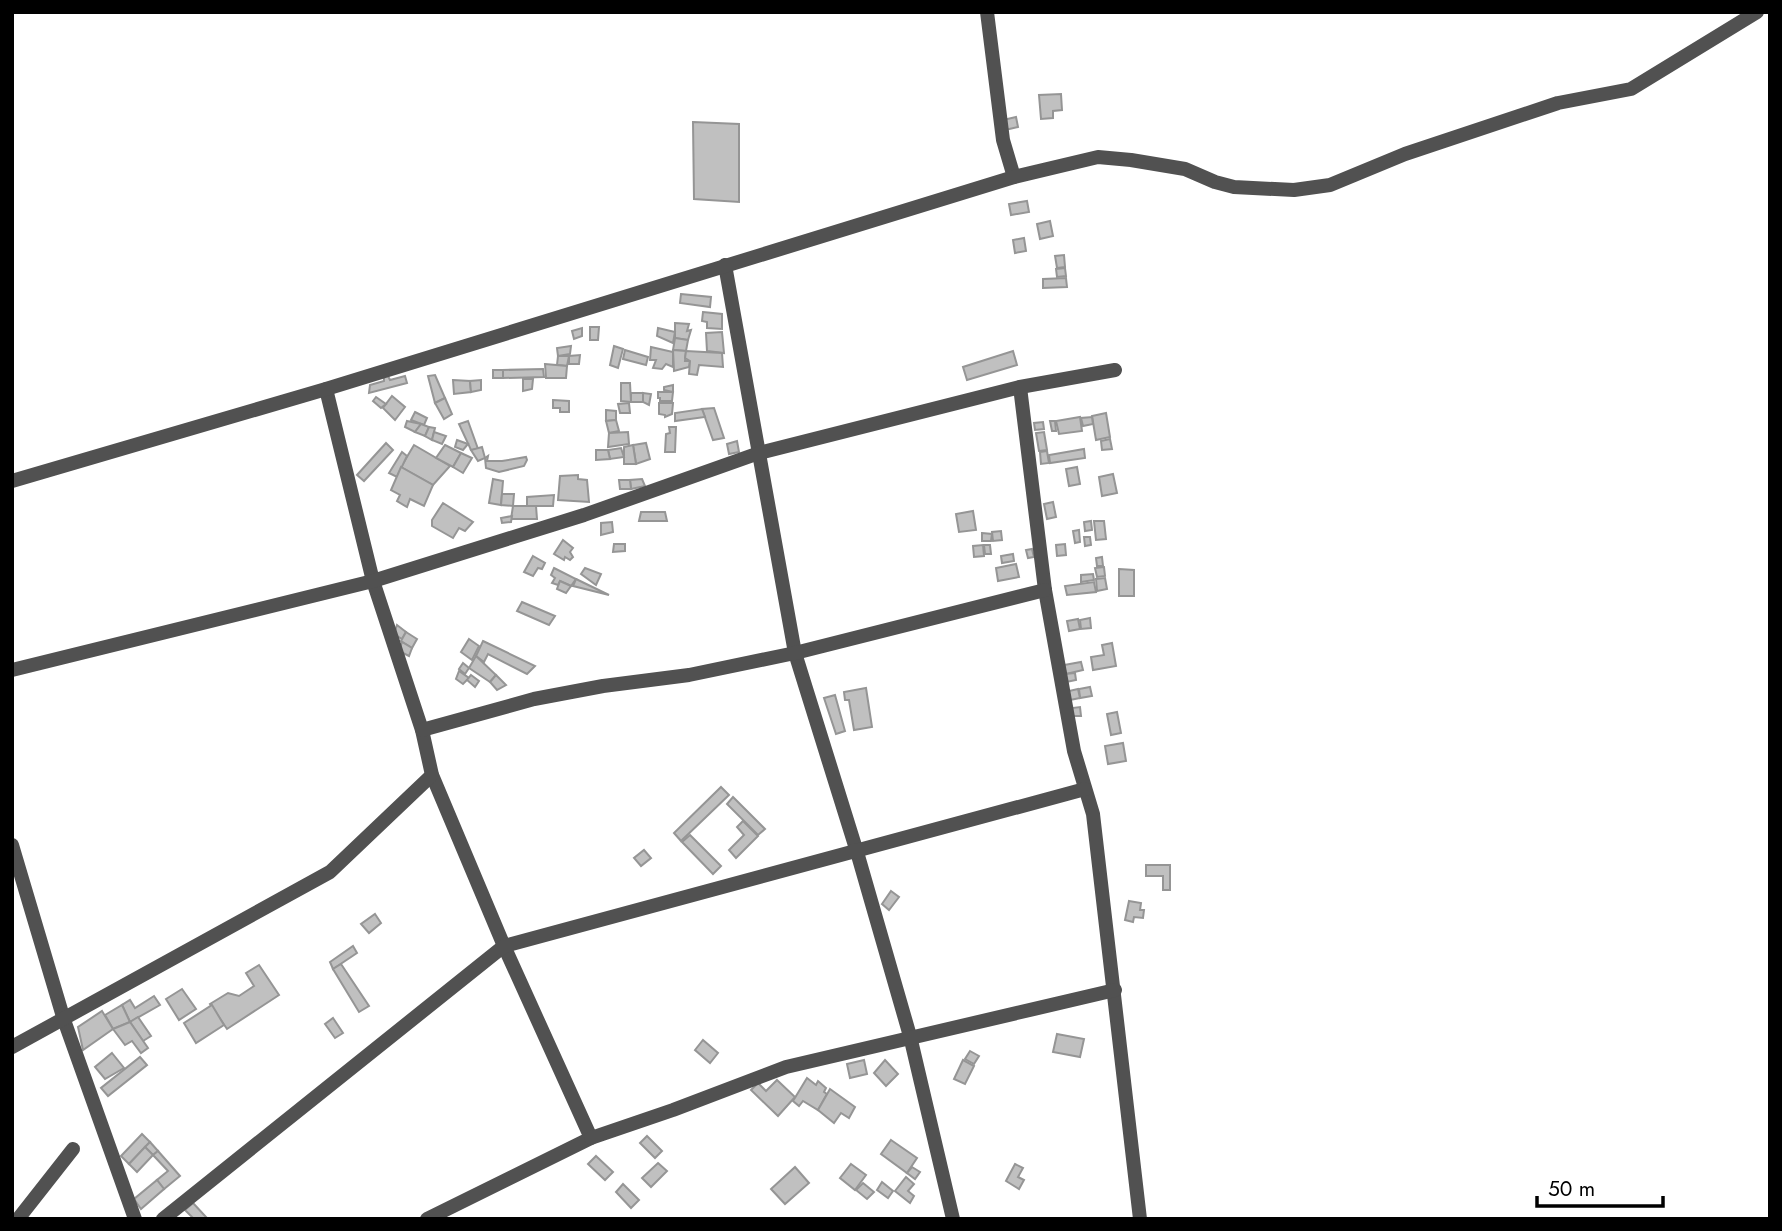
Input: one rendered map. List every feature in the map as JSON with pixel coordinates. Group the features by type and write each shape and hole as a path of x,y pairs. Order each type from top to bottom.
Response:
{"street":[{"path":"987,12 1003,140 1014,177"},
{"path":"12,481 326,389 1014,177 1098,158 1131,160 1185,169 1234,187 1294,190 1330,186 1405,155 1558,103 1631,89 1757,12"},
{"path":"725,265 795,653 857,852 910,1036 953,1219"},
{"path":"12,670 373,581 584,515 759,453 1020,387 1115,370"},
{"path":"1020,387 1045,590 1074,751 1093,814 1140,1219"},
{"path":"326,389 373,581 422,730 432,775 591,1138"},
{"path":"422,730 534,699 603,686 690,675 795,653 1045,590"},
{"path":"12,1046 64,1020 330,872 432,775"},
{"path":"163,1219 505,946 1086,789"},
{"path":"12,845 64,1020 135,1219"},
{"path":"427,1219 591,1138 786,1067 1115,989"},
{"path":"18,1219 74,1149"}],"building":[{"path":"1061,94 1062,110 1053,111 1053,118 1041,119 1039,95"},
{"path":"1016,117 1018,127 1005,130 1003,120"},
{"path":"693,122 739,124 739,202 694,199"},
{"path":"1027,201 1029,212 1011,215 1009,204"},
{"path":"1050,221 1053,236 1040,239 1037,224"},
{"path":"1024,238 1026,251 1015,253 1013,240"},
{"path":"1064,255 1065,267 1057,268 1055,256"},
{"path":"1065,268 1066,276 1057,277 1056,269"},
{"path":"1066,278 1067,287 1043,288 1043,279"},
{"path":"681,294 711,297 710,307 680,303"},
{"path":"703,312 722,314 722,329 707,328 707,322 702,321"},
{"path":"675,323 689,324 687,331 691,330 688,340 675,338"},
{"path":"590,327 599,327 598,340 590,340"},
{"path":"582,328 582,336 574,339 572,331"},
{"path":"658,328 675,332 673,343 657,336"},
{"path":"722,332 724,353 707,351 706,333"},
{"path":"675,338 688,340 686,351 673,350"},
{"path":"571,346 570,354 558,356 557,348"},
{"path":"614,346 623,349 618,368 610,365"},
{"path":"651,347 673,352 673,367 666,364 662,369 653,368 656,360 650,360"},
{"path":"625,350 648,357 646,365 623,359"},
{"path":"673,350 686,351 685,361 690,361 689,367 674,371"},
{"path":"686,351 722,353 723,367 699,365 697,375 689,374 690,361 685,358"},
{"path":"1013,351 1017,365 967,380 963,367"},
{"path":"580,355 579,364 569,364 569,356"},
{"path":"558,356 569,356 567,366 557,365"},
{"path":"545,364 567,366 566,378 546,378"},
{"path":"543,369 544,377 503,378 503,370"},
{"path":"493,370 503,370 503,378 493,378"},
{"path":"387,374 390,380 405,376 407,383 369,393 370,385 384,381"},
{"path":"435,375 445,398 435,403 428,376"},
{"path":"523,379 533,379 532,389 523,391"},
{"path":"453,380 470,381 471,392 454,394"},
{"path":"481,380 481,390 471,392 470,381"},
{"path":"621,383 630,383 631,402 621,401"},
{"path":"673,385 673,392 664,390 664,387"},
{"path":"658,392 673,392 672,401 660,401"},
{"path":"631,393 643,393 643,402 631,402"},
{"path":"643,393 651,394 649,405 643,402"},
{"path":"392,396 405,407 395,420 383,408"},
{"path":"376,397 386,404 381,408 373,401"},
{"path":"445,398 452,414 444,419 435,403"},
{"path":"553,400 569,401 569,412 560,412 560,408 553,408"},
{"path":"629,403 630,413 620,413 618,404"},
{"path":"659,403 673,403 672,414 665,417 659,414"},
{"path":"714,408 724,438 713,440 702,409"},
{"path":"702,409 705,417 675,421 675,413"},
{"path":"606,410 616,411 616,420 606,421"},
{"path":"415,412 427,418 424,425 411,420"},
{"path":"1106,413 1110,437 1096,440 1092,416"},
{"path":"1080,417 1082,431 1059,434 1056,421"},
{"path":"1092,417 1093,424 1083,426 1081,418"},
{"path":"616,420 619,431 609,433 606,421"},
{"path":"407,421 421,424 415,432 405,427"},
{"path":"468,421 478,449 471,450 459,424"},
{"path":"1050,421 1055,421 1056,431 1052,431"},
{"path":"1043,422 1044,429 1035,430 1034,423"},
{"path":"421,424 429,427 425,436 415,432"},
{"path":"429,427 435,428 432,440 425,436"},
{"path":"669,427 676,427 675,452 665,452"},
{"path":"434,432 446,436 442,444 432,440"},
{"path":"628,432 629,444 608,447 609,433"},
{"path":"1044,432 1047,450 1039,451 1036,433"},
{"path":"1110,439 1112,449 1102,450 1101,441"},
{"path":"457,440 468,444 463,450 455,447"},
{"path":"737,441 739,452 729,454 727,444"},
{"path":"386,443 393,450 364,481 357,475"},
{"path":"646,443 650,459 636,464 633,445"},
{"path":"414,445 450,466 433,485 401,467"},
{"path":"445,445 461,453 453,467 436,458"},
{"path":"633,445 636,464 624,464 624,447"},
{"path":"482,447 485,458 478,461 471,450"},
{"path":"621,448 624,457 610,459 608,450"},
{"path":"1084,449 1085,458 1050,463 1049,455"},
{"path":"596,450 608,450 610,459 596,460"},
{"path":"1047,451 1049,463 1041,464 1040,452"},
{"path":"402,452 407,456 397,477 389,473"},
{"path":"461,453 472,458 463,473 453,467"},
{"path":"488,456 487,461 526,457 527,460 524,466 499,472 486,468 485,458"},
{"path":"401,467 433,485 424,506 410,499 407,507 397,501 400,495 391,490"},
{"path":"1077,467 1080,484 1069,486 1066,469"},
{"path":"1113,474 1117,493 1102,496 1099,477"},
{"path":"578,475 578,479 587,480 589,502 558,500 560,476"},
{"path":"493,479 503,481 501,505 489,503"},
{"path":"642,479 645,486 631,489 630,480"},
{"path":"619,480 630,480 631,489 620,489"},
{"path":"502,494 514,494 513,506 501,505"},
{"path":"554,495 553,506 527,506 527,497"},
{"path":"1053,502 1056,517 1047,519 1044,504"},
{"path":"443,503 473,522 465,531 459,528 453,538 432,526 432,520"},
{"path":"513,506 536,506 537,519 511,519"},
{"path":"973,511 976,530 959,532 956,514"},
{"path":"641,512 665,512 667,521 639,521"},
{"path":"512,516 511,522 502,523 501,518"},
{"path":"1091,521 1092,530 1085,531 1084,522"},
{"path":"1094,521 1104,521 1106,539 1096,540"},
{"path":"612,522 613,532 601,535 601,523"},
{"path":"1079,530 1080,542 1075,543 1073,531"},
{"path":"1001,531 1002,540 993,541 992,532"},
{"path":"982,533 992,534 991,541 982,541"},
{"path":"1084,537 1090,537 1091,545 1085,546"},
{"path":"563,540 573,548 570,552 573,557 570,560 565,557 564,560 554,554"},
{"path":"614,544 625,544 625,551 613,552"},
{"path":"1065,544 1066,555 1057,556 1056,545"},
{"path":"983,545 984,556 974,557 973,546"},
{"path":"984,545 990,545 991,554 985,554"},
{"path":"1032,549 1034,557 1028,558 1026,550"},
{"path":"1013,554 1014,561 1002,563 1001,556"},
{"path":"533,556 545,563 533,576 524,572"},
{"path":"1102,557 1103,566 1097,566 1096,558"},
{"path":"1016,564 1019,577 998,581 996,568"},
{"path":"1104,567 1105,576 1097,577 1095,568"},
{"path":"554,568 576,579 571,586 560,581 558,585 552,583 555,578 551,575"},
{"path":"585,568 601,574 596,585 581,574"},
{"path":"1119,569 1134,570 1134,596 1119,596"},
{"path":"1093,574 1094,580 1081,582 1081,575"},
{"path":"1105,578 1107,589 1097,591 1096,579"},
{"path":"576,579 609,595 573,586"},
{"path":"560,581 571,586 566,593 557,589"},
{"path":"1094,582 1096,592 1067,595 1065,586"},
{"path":"522,602 555,616 549,625 517,611"},
{"path":"1090,618 1091,628 1081,629 1080,620"},
{"path":"1078,619 1080,629 1069,631 1067,621"},
{"path":"397,625 406,632 402,639 394,634"},
{"path":"406,632 417,639 412,648 401,641"},
{"path":"469,639 479,646 472,660 461,652"},
{"path":"483,641 535,666 527,674 488,654 484,662 476,656"},
{"path":"402,642 412,648 409,656 399,651"},
{"path":"1112,643 1116,666 1093,670 1091,657 1104,655 1102,645"},
{"path":"476,656 496,675 490,682 469,668"},
{"path":"1081,662 1083,670 1066,674 1064,665"},
{"path":"463,663 469,668 465,674 459,669"},
{"path":"459,671 469,678 463,684 456,679"},
{"path":"1075,673 1076,680 1066,682 1065,674"},
{"path":"471,675 479,681 475,687 467,680"},
{"path":"496,675 506,685 497,690 490,682"},
{"path":"1090,687 1092,696 1080,698 1079,689"},
{"path":"866,688 872,727 854,730 849,700 845,700 844,692"},
{"path":"1078,689 1080,698 1070,700 1069,691"},
{"path":"835,695 845,731 836,734 824,698"},
{"path":"1080,707 1081,716 1073,716 1072,708"},
{"path":"1117,712 1121,733 1111,735 1107,714"},
{"path":"1123,743 1126,761 1108,764 1105,746"},
{"path":"721,787 729,795 681,841 674,833"},
{"path":"733,797 765,829 758,835 727,804"},
{"path":"743,821 758,836 736,858 729,850 744,835 737,827"},
{"path":"690,835 721,866 713,874 682,842"},
{"path":"644,850 651,858 641,866 634,858"},
{"path":"1146,865 1170,865 1170,890 1163,890 1163,876 1146,876"},
{"path":"891,891 899,897 889,910 882,904"},
{"path":"1129,901 1141,903 1143,918 1134,917 1133,922 1125,920"},
{"path":"375,914 381,923 369,933 361,924"},
{"path":"353,946 357,953 333,969 330,962"},
{"path":"341,964 369,1006 359,1012 333,969"},
{"path":"259,965 279,995 227,1029 210,1004 228,993 239,996 254,986 246,973"},
{"path":"182,989 196,1009 179,1020 166,999"},
{"path":"154,996 160,1005 130,1022 122,1005 130,1000 135,1008"},
{"path":"122,1005 130,1022 113,1029 105,1015"},
{"path":"212,1005 224,1025 196,1043 184,1023"},
{"path":"102,1011 113,1029 83,1050 78,1027"},
{"path":"138,1017 151,1036 143,1041 130,1022"},
{"path":"333,1018 343,1033 335,1038 325,1024"},
{"path":"130,1022 148,1048 141,1053 132,1041 125,1045 113,1029"},
{"path":"1057,1034 1084,1039 1080,1057 1053,1052"},
{"path":"703,1040 718,1053 710,1063 695,1050"},
{"path":"970,1051 979,1056 974,1064 965,1059"},
{"path":"112,1053 124,1068 105,1079 95,1067"},
{"path":"140,1057 147,1065 108,1096 101,1088"},
{"path":"864,1060 867,1074 850,1078 847,1064"},
{"path":"885,1060 898,1074 886,1086 874,1073"},
{"path":"963,1060 974,1066 965,1084 954,1079"},
{"path":"807,1078 816,1085 818,1081 826,1088 824,1092 827,1094 818,1110 803,1101 799,1106 793,1101"},
{"path":"777,1080 795,1097 778,1116 751,1090 758,1083 766,1091"},
{"path":"830,1089 855,1107 849,1118 841,1113 834,1123 818,1110"},
{"path":"142,1134 150,1142 129,1164 121,1156"},
{"path":"647,1136 662,1151 655,1158 640,1143"},
{"path":"891,1140 917,1158 907,1173 881,1154"},
{"path":"150,1142 158,1151 153,1155 145,1147"},
{"path":"145,1147 153,1155 137,1172 129,1164"},
{"path":"158,1151 180,1176 164,1189 157,1180 168,1171 153,1155"},
{"path":"596,1156 613,1172 605,1180 588,1164"},
{"path":"658,1163 667,1171 651,1187 642,1178"},
{"path":"851,1164 866,1175 855,1190 840,1178"},
{"path":"1015,1164 1023,1168 1018,1177 1024,1180 1019,1189 1006,1181"},
{"path":"795,1167 809,1183 785,1204 771,1189"},
{"path":"912,1167 920,1172 915,1179 907,1173"},
{"path":"906,1177 914,1184 908,1191 914,1196 910,1203 895,1191"},
{"path":"157,1180 164,1189 141,1209 134,1199"},
{"path":"882,1182 893,1191 888,1198 877,1190"},
{"path":"863,1183 874,1192 867,1199 856,1190"},
{"path":"623,1184 639,1200 631,1208 616,1192"},
{"path":"193,1203 206,1217 204,1219 194,1219 185,1210"}]}
